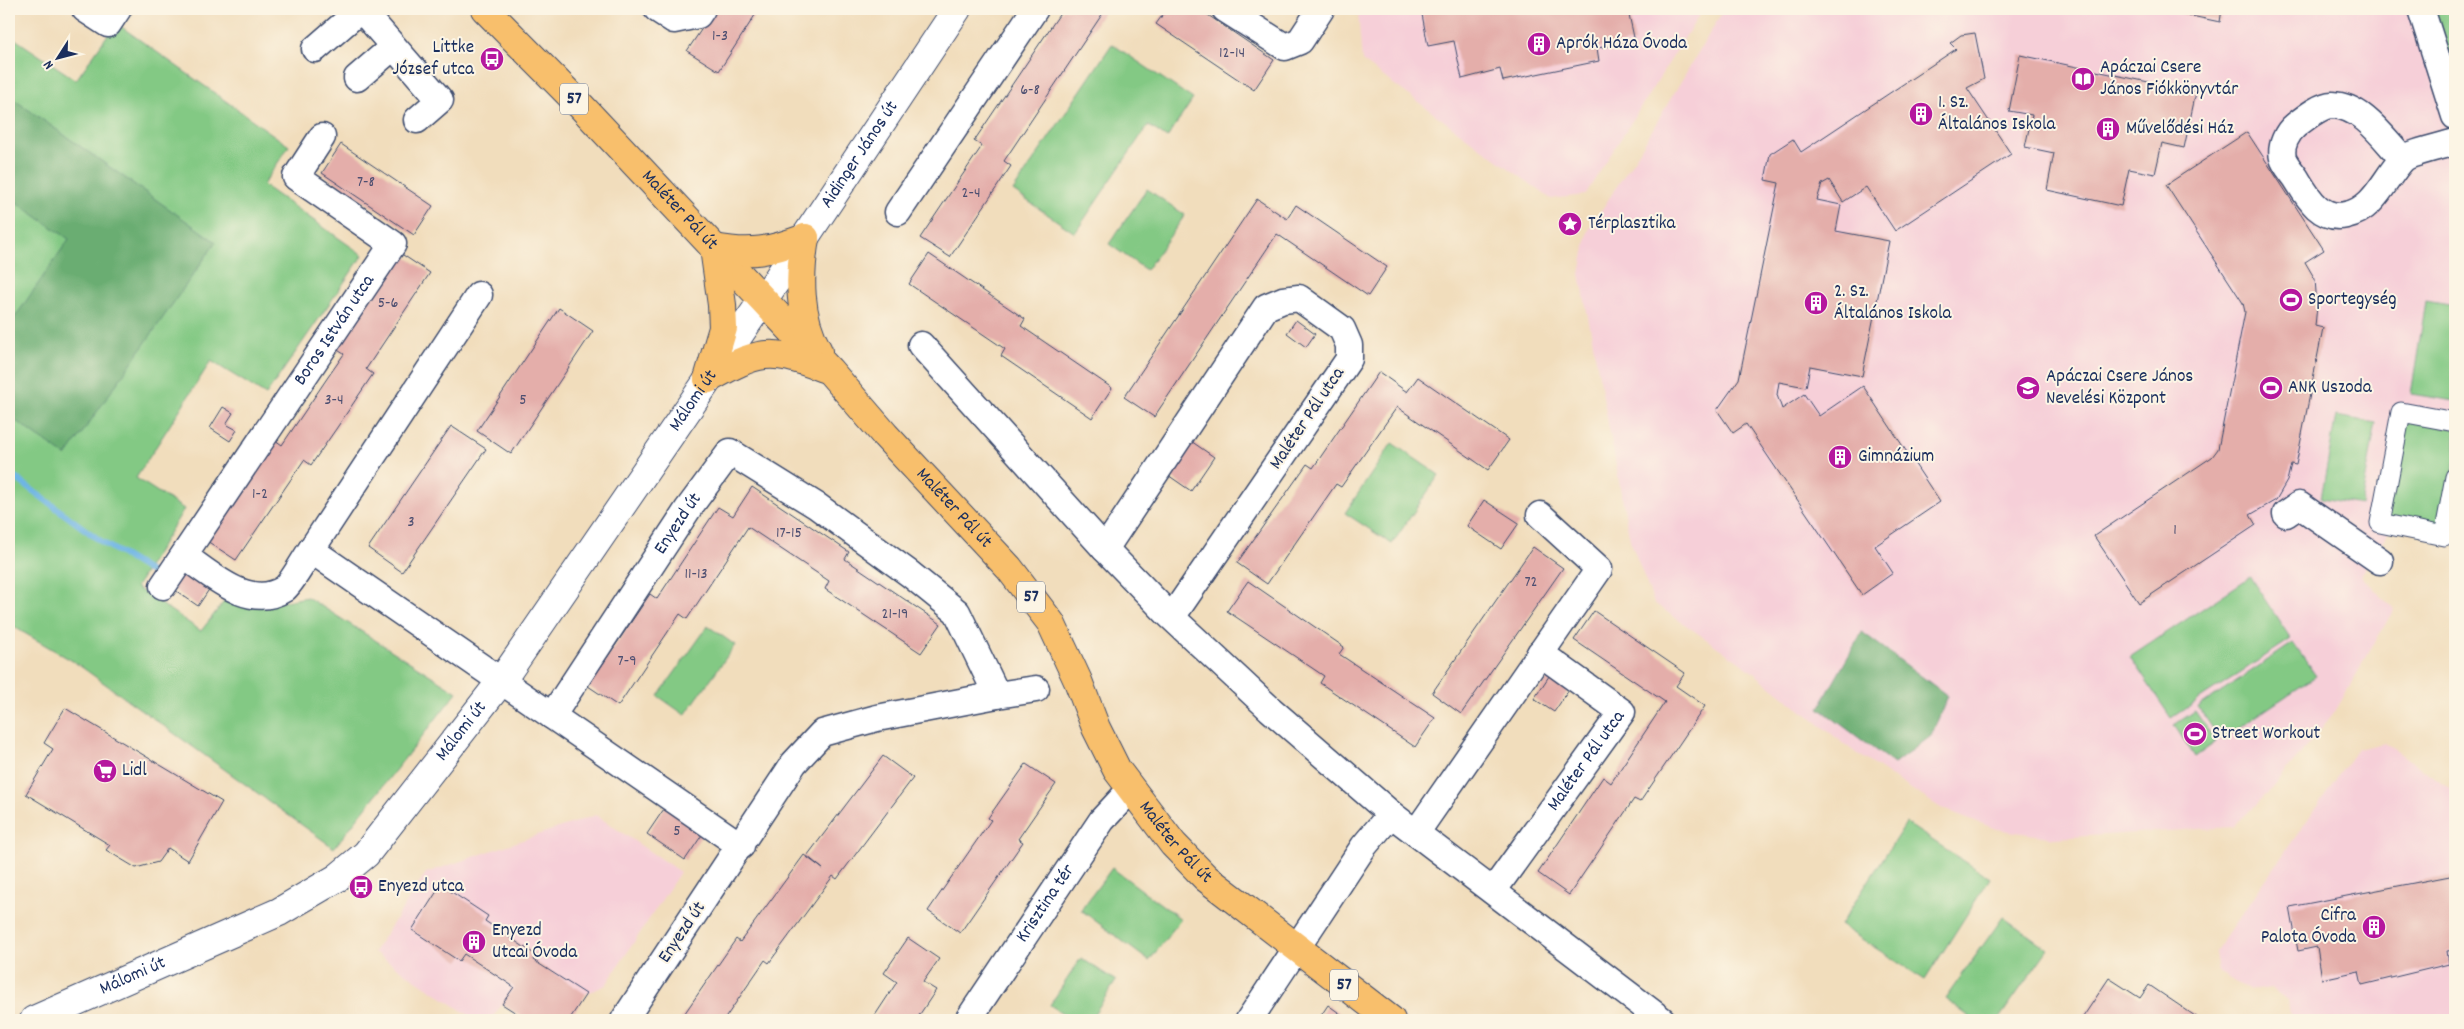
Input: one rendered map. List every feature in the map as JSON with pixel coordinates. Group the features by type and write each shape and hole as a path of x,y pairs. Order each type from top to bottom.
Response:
{"main road":[{"name":"Maléter Pál út","path":"485,9 582,106 829,370 885,435 1009,568 1045,616 1069,662 1106,752 1130,790 1173,844 1206,878 1392,1020"},
{"path":"708,379 723,328 722,305 714,248 741,253 780,248 805,238"},
{"path":"805,238 800,267 802,306 811,338 829,370"},
{"path":"708,379 751,356 764,354 793,356 829,370"}],"street":[{"path":"85,9 108,24 118,9"},
{"path":"315,49 361,9 440,100 417,120"},
{"path":"657,9 674,20 698,15 702,9"},
{"name":"Aidinger János út","path":"763,300 957,9"},
{"path":"898,212 1035,9"},
{"path":"1225,9 1285,46 1293,45 1300,41 1321,9"},
{"path":"2421,9 2455,116"},
{"path":"357,78 394,47"},
{"path":"2403,159 2365,119 2349,108 2331,105 2308,116 2290,130 2283,144 2284,158 2311,202 2324,213 2345,216 2368,204 2381,191 2403,159 2455,142"},
{"name":"Boros István utca","path":"163,586 394,244 296,177 322,137"},
{"path":"184,556 244,594 265,596 285,588 479,295"},
{"name":"Maléter Pál utca","path":"1106,549 1266,307 1283,300 1299,298 1342,329 1349,345 1349,359 1172,618"},
{"name":"Málomi út","path":"34,1020 279,912 337,878 366,854 502,680 763,300"},
{"path":"922,345 1106,549 1172,618 1270,709 1391,814 1662,1020"},
{"path":"2455,422 2401,412 2380,523 2444,536 2455,477"},
{"name":"Enyezd út","path":"552,716 688,509 730,452 817,506 910,574 957,612 997,696"},
{"path":"2286,514 2299,504 2380,561"},
{"path":"1416,832 1599,569 1540,515"},
{"path":"311,550 741,846"},
{"name":"Maléter Pál utca","path":"1493,891 1622,712 1540,653"},
{"name":"Enyezd út","path":"624,1020 741,846 794,763 822,733 877,718 1036,689"},
{"name":"Krisztina tér","path":"968,1020 1097,827 1130,790"},
{"path":"1249,1020 1364,846 1391,814"}],"shaded area":[{"path":"1361,9 1703,9 1585,195 1551,199 1362,61 1358,12"},
{"name":"Apáczai Csere János Nevelési Központ","path":"1724,9 2411,9 2455,149 2455,502 2388,533 2360,575 2394,609 2336,710 2273,788 2233,827 2055,838 1996,829 1941,808 1852,750 1745,666 1654,603 1630,540 1580,274 1588,231 1639,152"},
{"path":"2385,743 2455,792 2455,1020 2297,1020 2290,1015 2288,1001 2271,988 2250,991 2218,972 2215,952 2357,749"},
{"path":"596,815 680,872 606,985 586,994 569,1020 527,1020 502,1004 491,1020 476,1020 374,952 426,873"}],"green space":[{"path":"2427,9 2455,9 2455,69 2448,71"},
{"path":"116,23 289,146 263,185 363,255 266,395 211,361 136,478 184,509 136,587 201,631 226,599 258,606 307,597 457,692 334,848 76,663 9,624 9,35 76,80"},
{"path":"1112,44 1193,99 1167,138 1148,125 1075,233 1013,191"},
{"path":"9,96 216,242 66,456 9,416 9,326 69,239 9,197"},
{"path":"1147,189 1185,215 1146,270 1109,244"},
{"path":"2426,301 2455,306 2455,401 2411,394"},
{"path":"2336,416 2376,423 2361,505 2321,498"},
{"path":"2405,418 2455,429 2455,459 2441,531 2385,520"},
{"path":"1392,443 1439,475 1392,544 1345,513"},
{"path":"2250,577 2291,639 2171,718 2130,657"},
{"path":"708,626 735,645 685,715 658,696"},
{"path":"1862,632 1948,696 1931,736 1894,764 1819,708"},
{"path":"2293,643 2316,676 2221,740 2198,707"},
{"name":"Street Workout","path":"2195,711 2216,742 2195,757 2174,725"},
{"path":"1906,823 1990,878 1925,980 1840,925"},
{"path":"1112,868 1181,919 1149,961 1081,910"},
{"path":"2003,917 2048,949 1998,1020 1974,1020 1945,999"},
{"path":"1081,958 1116,981 1090,1020 1073,1020 1050,1005"}],"building":[{"path":"715,9 759,9 719,71 687,51"},
{"path":"1063,9 1097,9 1103,13 1004,161 1011,166 950,257 920,238 982,146 974,141"},
{"path":"1167,9 1199,9 1274,60 1254,90 1156,24"},
{"name":"Aprók Háza Óvoda","path":"1421,9 1632,9 1628,10 1635,42 1597,48 1599,61 1503,81 1500,69 1462,79 1454,41 1428,46"},
{"path":"2158,9 2222,9 2220,22"},
{"path":"1975,33 1984,79 1967,88 2011,154 1895,231 1866,187 1843,202 1829,180 1822,184 1817,200 1841,205 1836,231 1889,241 1862,376 1810,366 1806,387 1779,382 1777,395 1782,409 1804,394 1819,416 1863,386 1940,502 1875,546 1893,573 1862,595 1746,424 1733,433 1717,410 1739,379 1779,183 1765,180 1770,154 1793,139 1801,152 1956,49 1950,43 1961,35"},
{"name":"Művelődési Ház","path":"2020,55 2196,92 2184,148 2162,143 2155,174 2129,169 2121,206 2047,190 2054,153 2025,147 2032,115 2009,111"},
{"path":"2247,132 2324,250 2305,262 2315,279 2317,306 2315,326 2323,328 2296,465 2291,464 2287,481 2276,500 2250,515 2256,525 2139,603 2094,536 2212,457 2218,449 2245,312 2243,303 2166,185"},
{"path":"341,144 433,206 414,235 322,173"},
{"path":"1257,199 1287,219 1296,205 1387,267 1368,296 1277,234 1154,417 1124,397"},
{"path":"400,253 430,273 366,369 373,374 336,429 311,465 304,460 236,560 207,541 275,440 282,445 344,354 336,349"},
{"path":"929,254 1025,319 1021,326 1112,388 1092,418 1001,356 1005,349 909,284"},
{"path":"559,308 593,331 511,454 477,431"},
{"path":"1296,320 1315,334 1306,347 1287,333"},
{"path":"1379,372 1407,392 1418,377 1509,440 1488,470 1397,407 1341,487 1336,484 1267,584 1237,563 1307,464 1313,468"},
{"path":"223,407 233,413 226,424 237,430 230,441 210,428"},
{"path":"451,426 486,449 402,572 368,548"},
{"path":"1188,439 1214,457 1191,491 1165,473"},
{"path":"752,487 849,552 845,559 941,624 921,653 825,589 829,581 748,527 687,619 680,614 618,706 588,686 650,594 657,599 718,507 733,516"},
{"path":"1484,500 1519,523 1501,549 1467,526"},
{"path":"1533,547 1563,568 1461,714 1432,693"},
{"path":"188,564 214,582 198,606 172,588"},
{"path":"1248,581 1344,647 1339,654 1435,718 1415,747 1320,683 1324,676 1227,611"},
{"path":"1594,611 1685,673 1676,686 1705,706 1640,802 1634,799 1569,895 1538,873 1603,777 1611,783 1665,702 1574,640"},
{"path":"1553,670 1573,684 1554,712 1534,699"},
{"name":"Lidl","path":"65,708 222,802 188,861 168,848 158,862 136,868 106,850 110,845 26,794 53,749 44,743"},
{"path":"883,756 913,778 837,879 833,876 769,963 765,960 724,1020 680,1020 736,939 740,942 804,855 823,869 807,856"},
{"path":"1026,764 1056,784 1018,839 1023,842 960,933 928,911 991,820 988,818"},
{"path":"668,803 706,829 685,860 647,834"},
{"name":"Cifra Palota Óvoda","path":"2455,875 2455,950 2447,951 2449,964 2362,985 2359,971 2322,979 2317,947 2298,951 2290,907"},
{"name":"Enyezd Utcai Óvoda","path":"441,885 488,916 485,921 536,955 533,960 586,994 569,1020 527,1020 502,1004 514,987 464,954 459,961 412,930"},
{"path":"908,938 939,959 923,982 936,990 916,1020 872,1020 897,982 884,973"},
{"path":"2109,978 2140,998 2149,985 2201,1020 2137,1020 2129,1015 2125,1020 2081,1020"},
{"path":"1328,1005 1349,1020 1318,1020"}],"waterway":[{"path":"9,473 102,542 154,574"}],"place":[{"name":"Aprók Háza Óvoda","path":"1539,44"},
{"name":"Littke József utca","path":"492,59"},
{"name":"Apáczai Csere János Fiókkönyvtár","path":"2083,79"},
{"name":"1. Sz. Általános Iskola","path":"1921,114"},
{"name":"Művelődési Ház","path":"2108,129"},
{"name":"Térplasztika","path":"1570,224"},
{"name":"Sportegység","path":"2291,300"},
{"name":"2. Sz. Általános Iskola","path":"1816,303"},
{"name":"Apáczai Csere János Nevelési Központ","path":"2028,388"},
{"name":"ANK Uszoda","path":"2271,388"},
{"name":"Gimnázium","path":"1840,457"},
{"name":"Street Workout","path":"2195,734"},
{"name":"Lidl","path":"105,771"},
{"name":"Enyezd utca","path":"361,887"},
{"name":"Cifra Palota Óvoda","path":"2374,927"},
{"name":"Enyezd Utcai Óvoda","path":"474,942"}]}
